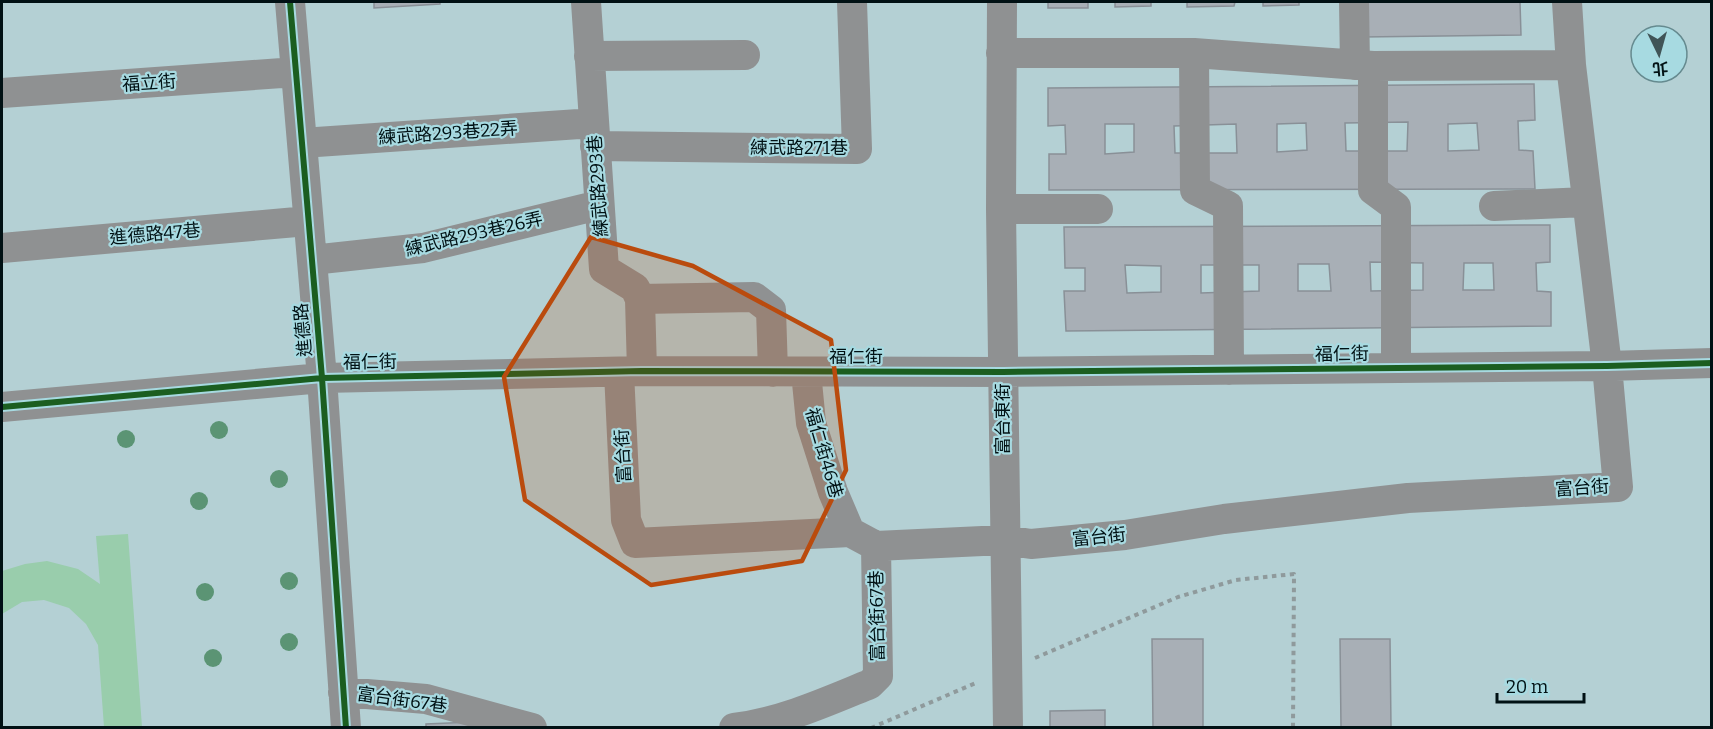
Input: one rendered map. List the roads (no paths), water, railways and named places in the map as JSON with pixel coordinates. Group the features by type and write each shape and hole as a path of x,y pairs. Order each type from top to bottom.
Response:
{"street":[{"name":"進德路","path":"290,2 322,378 346,728"},
{"name":"練武路293巷","path":"586,2 604,269 635,288 640,298"},
{"name":"練武路271巷","path":"594,135 857,149 852,2"},
{"name":"富台東街","path":"1002,2 1001,209 1008,728"},
{"path":"1354,2 1364,65 1373,190 1396,207 1396,368"},
{"path":"1567,2 1571,65 1586,202 1607,366"},
{"path":"1194,53 1195,190 1228,206 1229,370"},
{"path":"1001,54 1194,53 1364,65 1571,65"},
{"path":"589,56 745,55"},
{"name":"福立街","path":"2,93 296,72"},
{"name":"練武路293巷22弄","path":"302,143 594,135"},
{"path":"1494,206 1586,202"},
{"name":"練武路293巷26弄","path":"312,260 423,248 599,205"},
{"path":"1001,209 1098,208"},
{"name":"進德路47巷","path":"2,248 308,221"},
{"path":"631,371 640,298 754,297 771,310 773,372"},
{"name":"福仁街","path":"2,407 322,378 631,371 1003,372 1712,363"},
{"name":"富台街","path":"876,546 1004,540 1031,544 1408,498 1618,487 1607,366"},
{"name":"富台街","path":"631,371 627,520 635,543 850,532"},
{"name":"福仁街46巷","path":"806,372 811,423 833,492 850,532"},
{"path":"850,532 876,546"},
{"name":"富台街67巷","path":"734,728 800,712 870,684 878,676 876,546"},
{"name":"富台街67巷","path":"343,692 426,699 532,728"}]}
